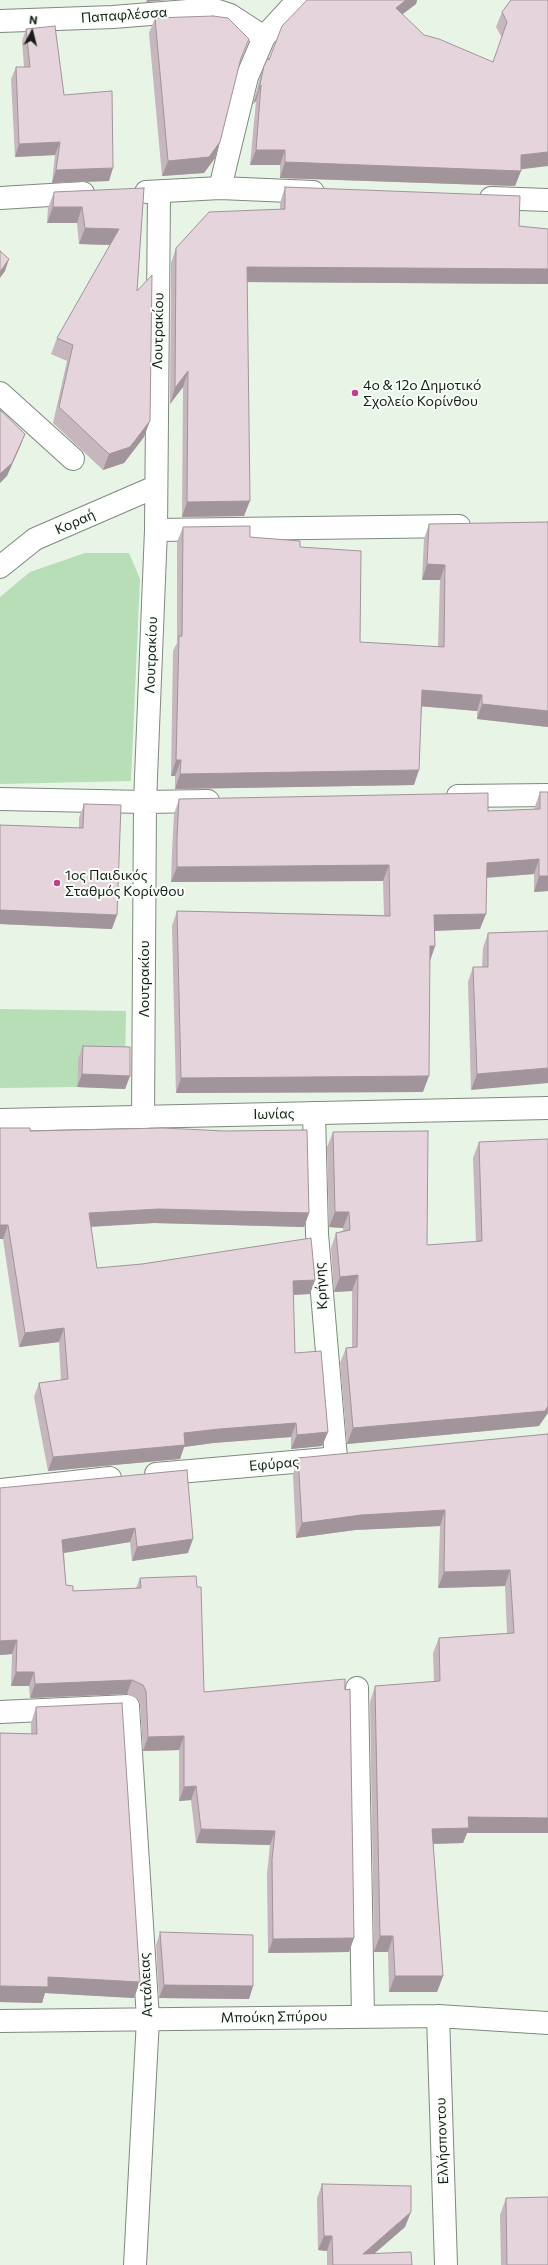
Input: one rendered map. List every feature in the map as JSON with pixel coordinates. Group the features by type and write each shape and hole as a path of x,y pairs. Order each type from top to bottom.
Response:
{"street":[{"path":"220,188 248,77 264,37 298,0"},
{"name":"Παπαφλέσσα","path":"0,21 113,17 212,9 230,15 264,37"},
{"path":"0,198 113,192 159,193 220,188 330,192"},
{"name":"Λουτρακίου","path":"143,1118 145,802 156,530 155,486 159,193"},
{"path":"470,197 548,200"},
{"path":"0,393 73,459"},
{"name":"Κοραή","path":"0,567 35,539 155,486"},
{"path":"156,530 476,526"},
{"path":"437,797 548,794"},
{"path":"0,799 145,802 232,801"},
{"name":"Ιωνίας","path":"0,1120 548,1108"},
{"name":"Κρήνης","path":"314,1113 317,1234 336,1458"},
{"name":"Εφύρας","path":"0,1490 130,1476 359,1456"},
{"path":"357,1688 363,2016"},
{"name":"Αττάλειας","path":"0,1712 128,1706 148,2019 135,2265"},
{"name":"Μπούκη Σπύρου","path":"0,2021 438,2016 548,2023"},
{"name":"Ελλήσποντου","path":"438,2016 446,2265"}],"green space":[{"path":"85,553 129,553 140,579 131,781 0,784 0,597 30,572"},
{"path":"0,1009 126,1011 125,1060 78,1059 77,1087 0,1088"}],"building":[{"path":"307,0 406,0 396,8 424,35 439,39 493,62 507,22 502,12 511,0 548,0 548,152 521,155 521,171 285,162 285,150 256,150 261,85 259,89 264,66 268,58 269,60 282,26"},
{"path":"213,16 228,18 249,39 241,58 220,142 209,157 168,161 155,18"},
{"path":"55,26 64,95 112,91 113,168 56,170 60,142 19,144 16,67 30,67 26,29"},
{"path":"285,187 520,196 519,226 548,229 548,269 247,267 250,501 187,502 188,371 175,388 176,248 209,212 285,209"},
{"path":"144,188 137,291 152,275 150,421 130,447 109,454 59,407 73,345 57,338 119,229 85,228 82,207 53,207 54,192"},
{"path":"0,251 9,259 0,272"},
{"path":"0,410 25,434 12,463 0,474"},
{"path":"548,522 548,711 482,704 482,695 422,690 419,770 180,774 181,760 176,760 179,636 182,636 183,527 250,526 250,537 300,541 300,547 361,551 360,642 444,647 445,565 427,564 429,524"},
{"path":"540,792 548,792 548,876 539,876 539,859 487,863 486,914 434,915 435,946 430,946 429,1076 181,1078 177,911 390,916 389,865 177,867 179,799 488,793 488,811 540,809"},
{"name":"1ος Παιδικός Σταθμός Κορίνθου","path":"84,804 121,805 117,915 0,910 0,825 83,828"},
{"path":"548,931 548,1068 477,1074 473,967 488,967 488,933"},
{"path":"83,1046 130,1047 130,1076 82,1074"},
{"path":"0,1128 30,1128 30,1131 163,1128 224,1131 307,1130 309,1213 159,1209 89,1213 97,1268 142,1264 311,1238 315,1280 293,1281 295,1353 321,1351 328,1432 297,1435 296,1423 219,1429 184,1433 185,1445 53,1457 39,1383 68,1379 64,1328 25,1333 8,1225 0,1225"},
{"path":"428,1131 427,1245 482,1241 479,1142 548,1139 548,1406 545,1411 353,1428 346,1348 357,1347 358,1275 340,1277 336,1233 350,1230 349,1212 335,1212 333,1132"},
{"path":"548,1434 548,1818 468,1817 469,1828 432,1829 443,1976 395,1976 393,1936 380,1936 375,1686 440,1681 439,1638 514,1633 510,1570 444,1572 445,1510 361,1515 302,1523 298,1458"},
{"path":"187,1470 193,1539 137,1547 135,1528 62,1540 66,1585 73,1586 73,1591 141,1588 140,1578 196,1576 197,1587 201,1587 204,1692 345,1679 345,1690 350,1689 354,1938 273,1939 272,1860 275,1831 201,1829 196,1786 184,1787 184,1736 148,1737 146,1691 143,1685 132,1680 35,1684 34,1672 16,1672 17,1640 0,1641 0,1488"},
{"path":"122,1703 140,1982 48,1977 48,1987 0,1986 0,1733 37,1734 36,1707"},
{"path":"160,1932 253,1935 253,1986 164,1985"},
{"path":"322,2184 411,2186 411,2212 363,2254 411,2252 412,2265 333,2265 332,2236 324,2236"},
{"path":"548,2197 548,2265 507,2265 506,2198"}],"place":[{"name":"4ο & 12ο Δημοτικό Σχολείο Κορίνθου","path":"355,393"},
{"name":"1ος Παιδικός Σταθμός Κορίνθου","path":"57,883"}]}
